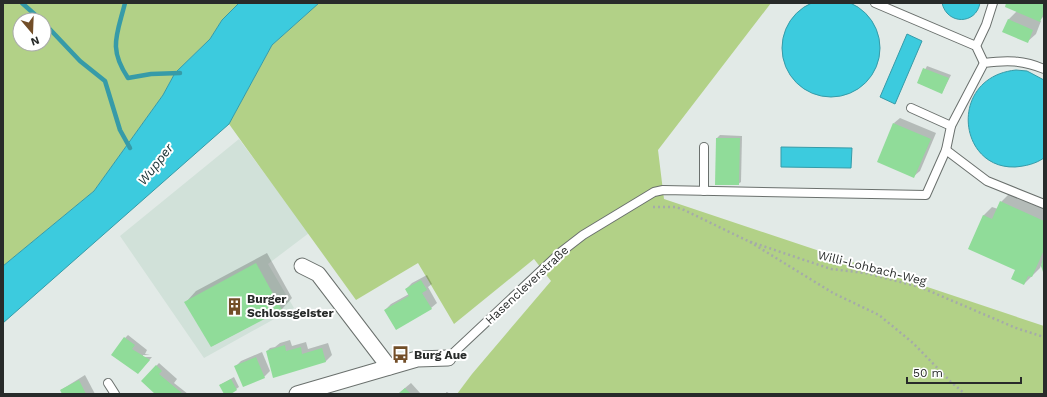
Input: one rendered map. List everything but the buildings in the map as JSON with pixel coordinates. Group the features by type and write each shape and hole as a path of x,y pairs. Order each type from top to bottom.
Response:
{"street":[{"path":"302,266 318,274 389,367"},
{"name":"Hasencleverstraße","path":"297,394 417,359 448,358"}],"lane":[{"path":"875,3 976,46 984,63"},
{"path":"976,46 986,25 993,3"},
{"path":"984,63 1005,60 1029,63 1044,70"},
{"path":"704,147 704,191 926,195 946,150 951,126 984,63"},
{"path":"911,108 951,126"},
{"path":"946,150 987,181 1044,204"},
{"name":"Hasencleverstraße","path":"448,358 561,252 583,235 645,196 663,190 704,191"},
{"path":"108,383 115,394"}],"path":[{"name":"Willi-Lohbach-Weg","path":"625,209 675,207 693,214 748,241 831,269 865,273 920,287 1016,328 1044,337"},
{"path":"748,241 832,293 879,315 913,343 951,382 965,394"}],"shaded area":[{"path":"239,139 309,233 268,264 294,308 204,358 120,236"}],"green space":[{"path":"3,3 239,3 222,20 210,39 175,73 163,95 94,191 3,266"},
{"path":"319,3 771,3 658,150 664,199 1044,326 1044,394 457,394 472,374 551,281 534,259 454,324 418,263 356,300 229,124 272,45"}],"water":[{"path":"831,-1 850,3 865,14 876,29 880,48 876,67 865,82 850,93 831,97 812,93 797,82 786,67 782,48 786,29 797,14 812,3"},
{"name":"Wupper","path":"239,3 319,3 272,45 229,124 3,323 3,266 94,191 163,95 175,73 210,39 222,20"},
{"path":"942,3 980,3 973,15 961,20 949,15"},
{"path":"907,34 922,41 895,104 880,97"},
{"path":"1016,70 1027,71 1044,80 1044,158 1037,162 1015,167 996,164 981,154 972,139 968,122 971,104 979,88 994,76"},
{"path":"781,147 852,148 851,168 781,167"}],"waterway":[{"path":"22,3 32,12"},
{"path":"125,3 117,33 116,50 118,58 128,78 151,74 180,73"},
{"path":"52,31 80,61 105,81 120,130 130,148"}],"place":[{"name":"Burger Schlossgeister","path":"234,306"},
{"name":"Burg Aue","path":"401,355"}]}
